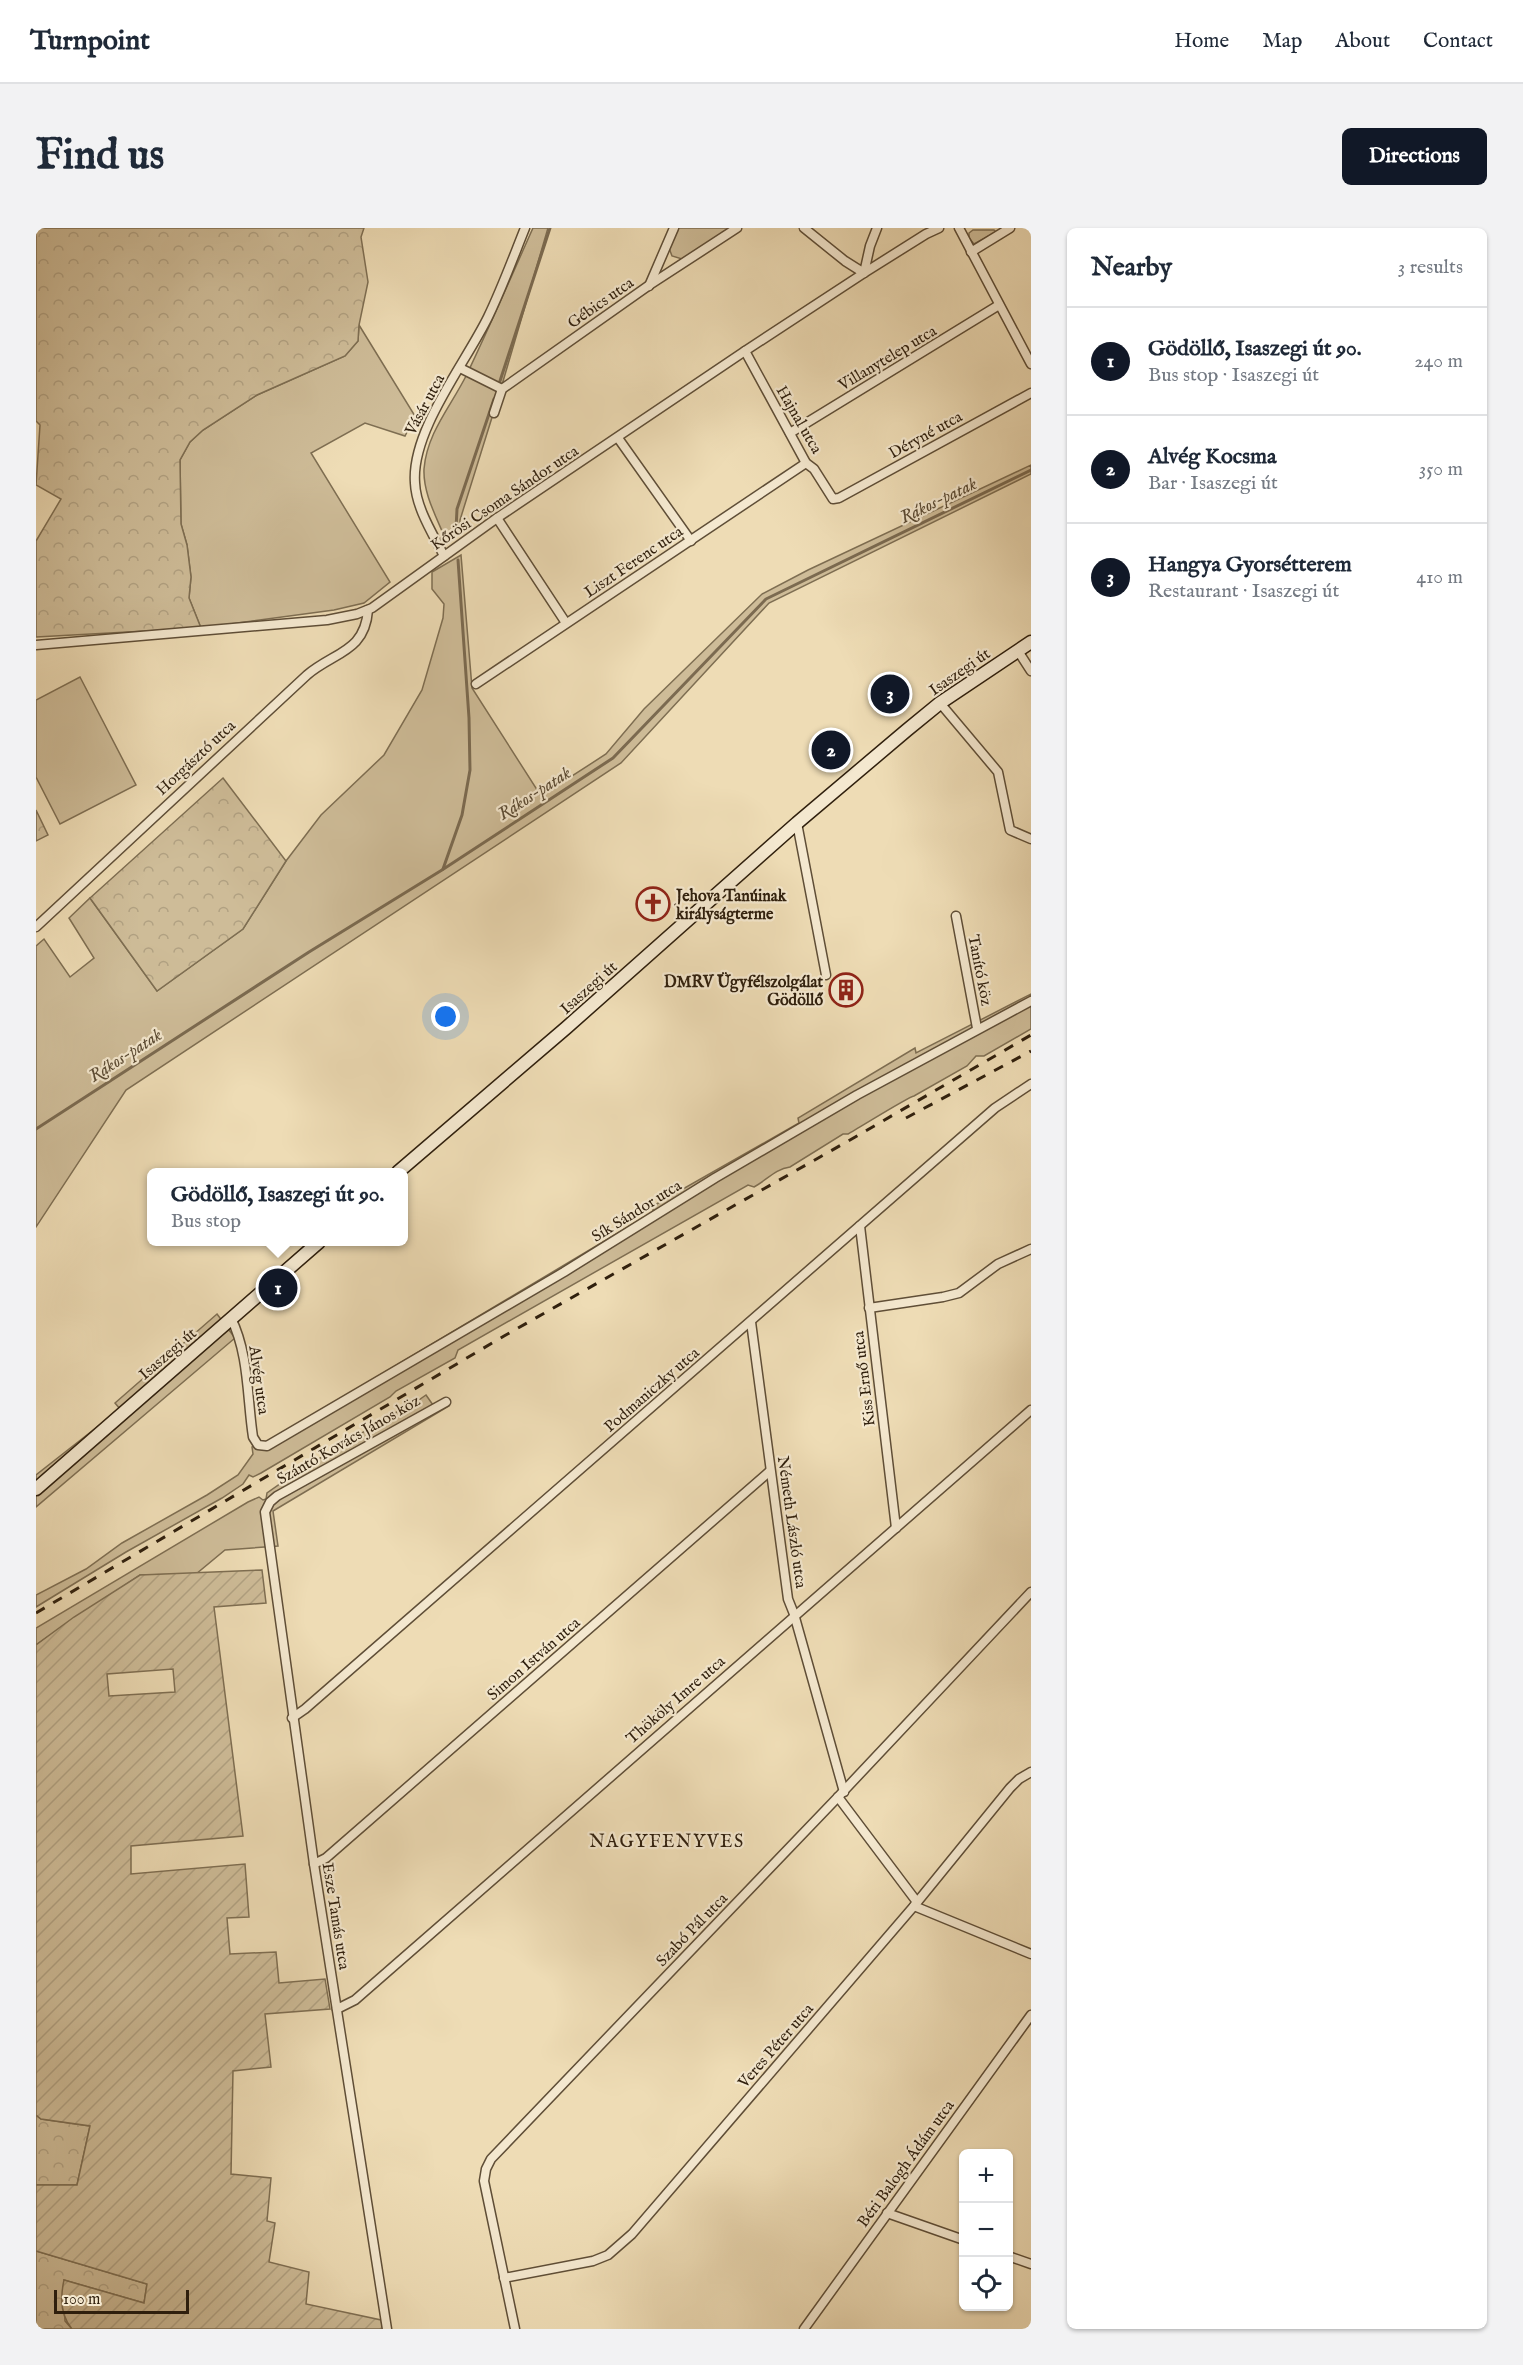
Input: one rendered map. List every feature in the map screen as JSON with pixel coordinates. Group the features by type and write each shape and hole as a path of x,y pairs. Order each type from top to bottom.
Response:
{"main road":[{"name":"Isaszegi út","path":"404,1168 797,823 940,703 1031,642"},
{"name":"Isaszegi út","path":"36,1489 314,1246"}],"street":[{"name":"Vásár utca","path":"444,556 418,500 415,464 426,429 488,317 525,228"},
{"path":"648,286 674,228"},
{"name":"Gébics utca","path":"502,389 648,286 737,228"},
{"path":"804,228 845,261 864,273 870,246 878,228"},
{"name":"Kőrösi Csoma Sándor utca","path":"36,645 327,620 368,610 497,518 745,351 864,273 939,228"},
{"path":"959,228 1031,364"},
{"path":"971,252 1010,228"},
{"name":"Villanytelep utca","path":"790,433 999,305"},
{"name":"Hajnal utca","path":"745,351 806,463 814,469 833,499"},
{"path":"460,368 502,389 494,413"},
{"name":"Déryné utca","path":"833,499 839,498 1031,393"},
{"path":"618,438 691,541"},
{"name":"Liszt Ferenc utca","path":"476,684 806,463"},
{"path":"497,518 566,623"},
{"name":"Horgásztó utca","path":"36,927 307,675 357,642 366,625 368,610"},
{"path":"1018,651 1031,671"},
{"path":"940,703 998,772 1010,830 1031,839"},
{"path":"797,823 825,975"},
{"name":"Tanító köz","path":"956,916 977,1028"},
{"name":"Sík Sándor utca","path":"259,1446 270,1446 298,1430 554,1278 736,1166 977,1028 1031,1001"},
{"name":"Podmaniczky utca","path":"292,1718 995,1108 1031,1084"},
{"name":"Kiss Ernő utca","path":"860,1227 896,1528"},
{"path":"869,1308 952,1296 965,1290 998,1264 1031,1249"},
{"name":"Alvég utca","path":"231,1318 242,1350 253,1437 259,1446"},
{"name":"Németh László utca","path":"751,1322 788,1599 794,1614 841,1794 915,1904"},
{"name":"Szántó Kovács János köz","path":"267,1507 277,1497 446,1402"},
{"name":"Thököly Imre utca","path":"337,2009 355,2000 794,1614 1031,1410"},
{"name":"Simon István utca","path":"314,1864 335,1851 770,1471"},
{"name":"Esze Tamás utca","path":"267,1507 265,1514 292,1718 387,2329"},
{"name":"Szabó Pál utca","path":"515,2329 484,2181 491,2159 1031,1592"},
{"name":"Veres Péter utca","path":"504,2278 580,2265 608,2255 621,2245 915,1904 1010,1788 1031,1772"},
{"path":"915,1904 1031,1954"},
{"name":"Béri Balogh Ádám utca","path":"804,2329 1031,2015"},
{"path":"887,2213 959,2239"},
{"path":"1011,2257 1031,2264"}],"green space":[{"path":"36,228 364,228 361,237 368,282 358,341 345,356 257,395 203,430 190,442 180,460 181,524 187,545 191,577 189,598 201,628 36,637 36,541 61,499 36,485 40,425 36,421"},
{"path":"533,228 548,228 460,520 460,528 445,538 426,487 424,469 426,456 435,431 467,374"},
{"path":"677,228 731,228 682,259 672,256 669,248"},
{"path":"973,230 994,230 996,232 974,244 969,238 969,233"},
{"path":"359,325 415,416 405,436 365,423 311,453 390,582 364,603 334,610 201,628 189,598 191,577 187,545 181,524 180,460 190,442 203,430 257,395 345,356 358,341"},
{"path":"1031,465 1031,474 769,603 621,763 126,1090 36,1227 36,946 44,939 70,977 94,958 69,918 90,898 157,991 243,929 286,861 321,815 384,755 422,690 443,618 444,604 432,589 432,572 461,555 472,688 541,796 606,754 644,709 762,594"},
{"path":"80,677 136,785 60,824 36,777 36,700"},
{"path":"223,778 286,861 243,929 157,991 90,898"},
{"path":"36,810 48,835 36,841"},
{"path":"1031,994 1031,1029 984,1056 976,1056 967,1066 848,1134 843,1134 790,1167 775,1172 754,1187 748,1185 458,1350 455,1358 261,1473 253,1477 249,1475 243,1484 222,1498 126,1552 36,1607 36,1595 86,1569 122,1543 238,1475 253,1454 252,1447 273,1439 653,1212 653,1206 799,1123 798,1118 915,1048 916,1053"},
{"path":"217,1314 235,1338 36,1507 36,1475 120,1409 115,1403"},
{"path":"426,1395 433,1405 447,1399 449,1406 273,1511 278,1546 225,1550 196,1574 140,1575 36,1645 36,1628 248,1502 259,1497 266,1499 267,1493 297,1472"},
{"path":"262,1570 266,1603 214,1607 243,1836 131,1846 131,1874 245,1864 249,1917 227,1918 230,1954 276,1952 279,1983 325,1979 330,2009 265,2014 271,2067 233,2071 231,2174 271,2178 267,2221 275,2223 269,2262 309,2272 306,2304 381,2320 383,2329 72,2329 65,2318 62,2306 64,2280 144,2303 147,2284 36,2251 36,2185 77,2185 90,2126 41,2119 36,2115 36,1645 74,1617 140,1575","holes":["173,1669 175,1692 109,1696 107,1674"]},
{"path":"36,2115 41,2119 90,2126 77,2185 36,2185"},
{"path":"36,2251 147,2284 144,2303 64,2280 65,2321 72,2329 36,2329"}],"waterway":[{"path":"500,381 550,228"},
{"path":"456,529 457,509 494,399"},
{"name":"Rákos-patak","path":"36,1129 613,758 766,599 1031,470"},
{"path":"443,869 462,815 470,770 469,718 458,560"}],"railway":[{"path":"36,1613 504,1336 1031,1035"},
{"path":"906,1118 1031,1051"}],"place":[{"name":"Hangya Gyorsétterem","path":"890,694"},
{"name":"Alvég Kocsma","path":"831,750"},
{"name":"Jehova Tanúinak királyságterme","path":"653,904"},
{"name":"DMRV Ügyfélszolgálat Gödöllő","path":"846,990"},
{"name":"Gödöllő, Isaszegi út 90.","path":"278,1288"}],"district":[{"name":"NAGYFENYVES","path":"667,1841"}]}
